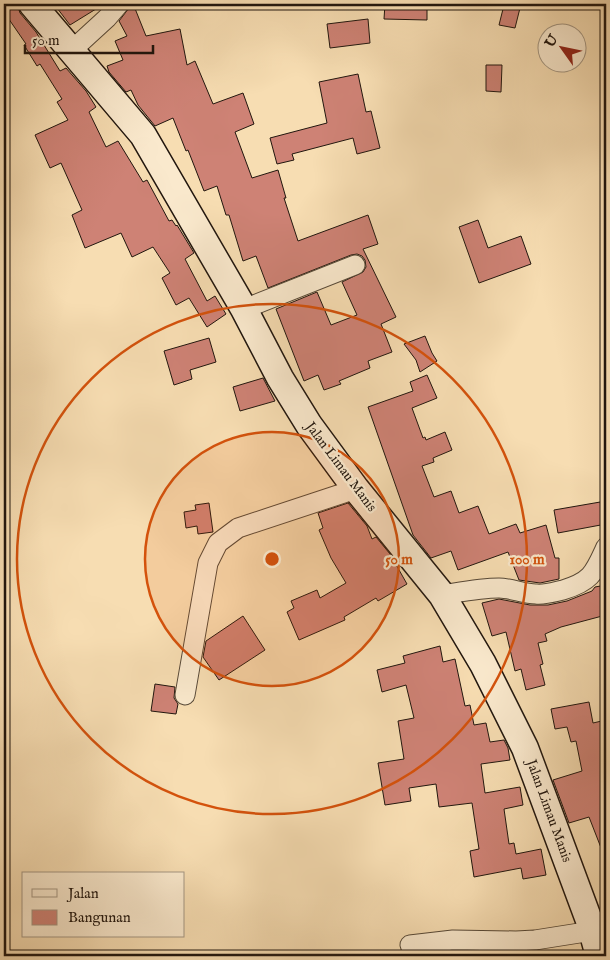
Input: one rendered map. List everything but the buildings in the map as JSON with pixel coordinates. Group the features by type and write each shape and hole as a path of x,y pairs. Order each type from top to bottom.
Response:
{"street":[{"name":"Jalan Limau Manis","path":"32,4 142,135 244,309 280,378 300,410 356,489 442,596 484,664 525,748 592,931 599,956"},
{"path":"71,51 107,18 119,4"},
{"path":"244,309 355,265"},
{"path":"185,695 208,563 218,543 238,528 356,489"},
{"path":"442,596 481,589 501,588 548,594 575,586 587,580 596,570 606,547"},
{"path":"410,945 453,940 535,940 592,931"}]}
